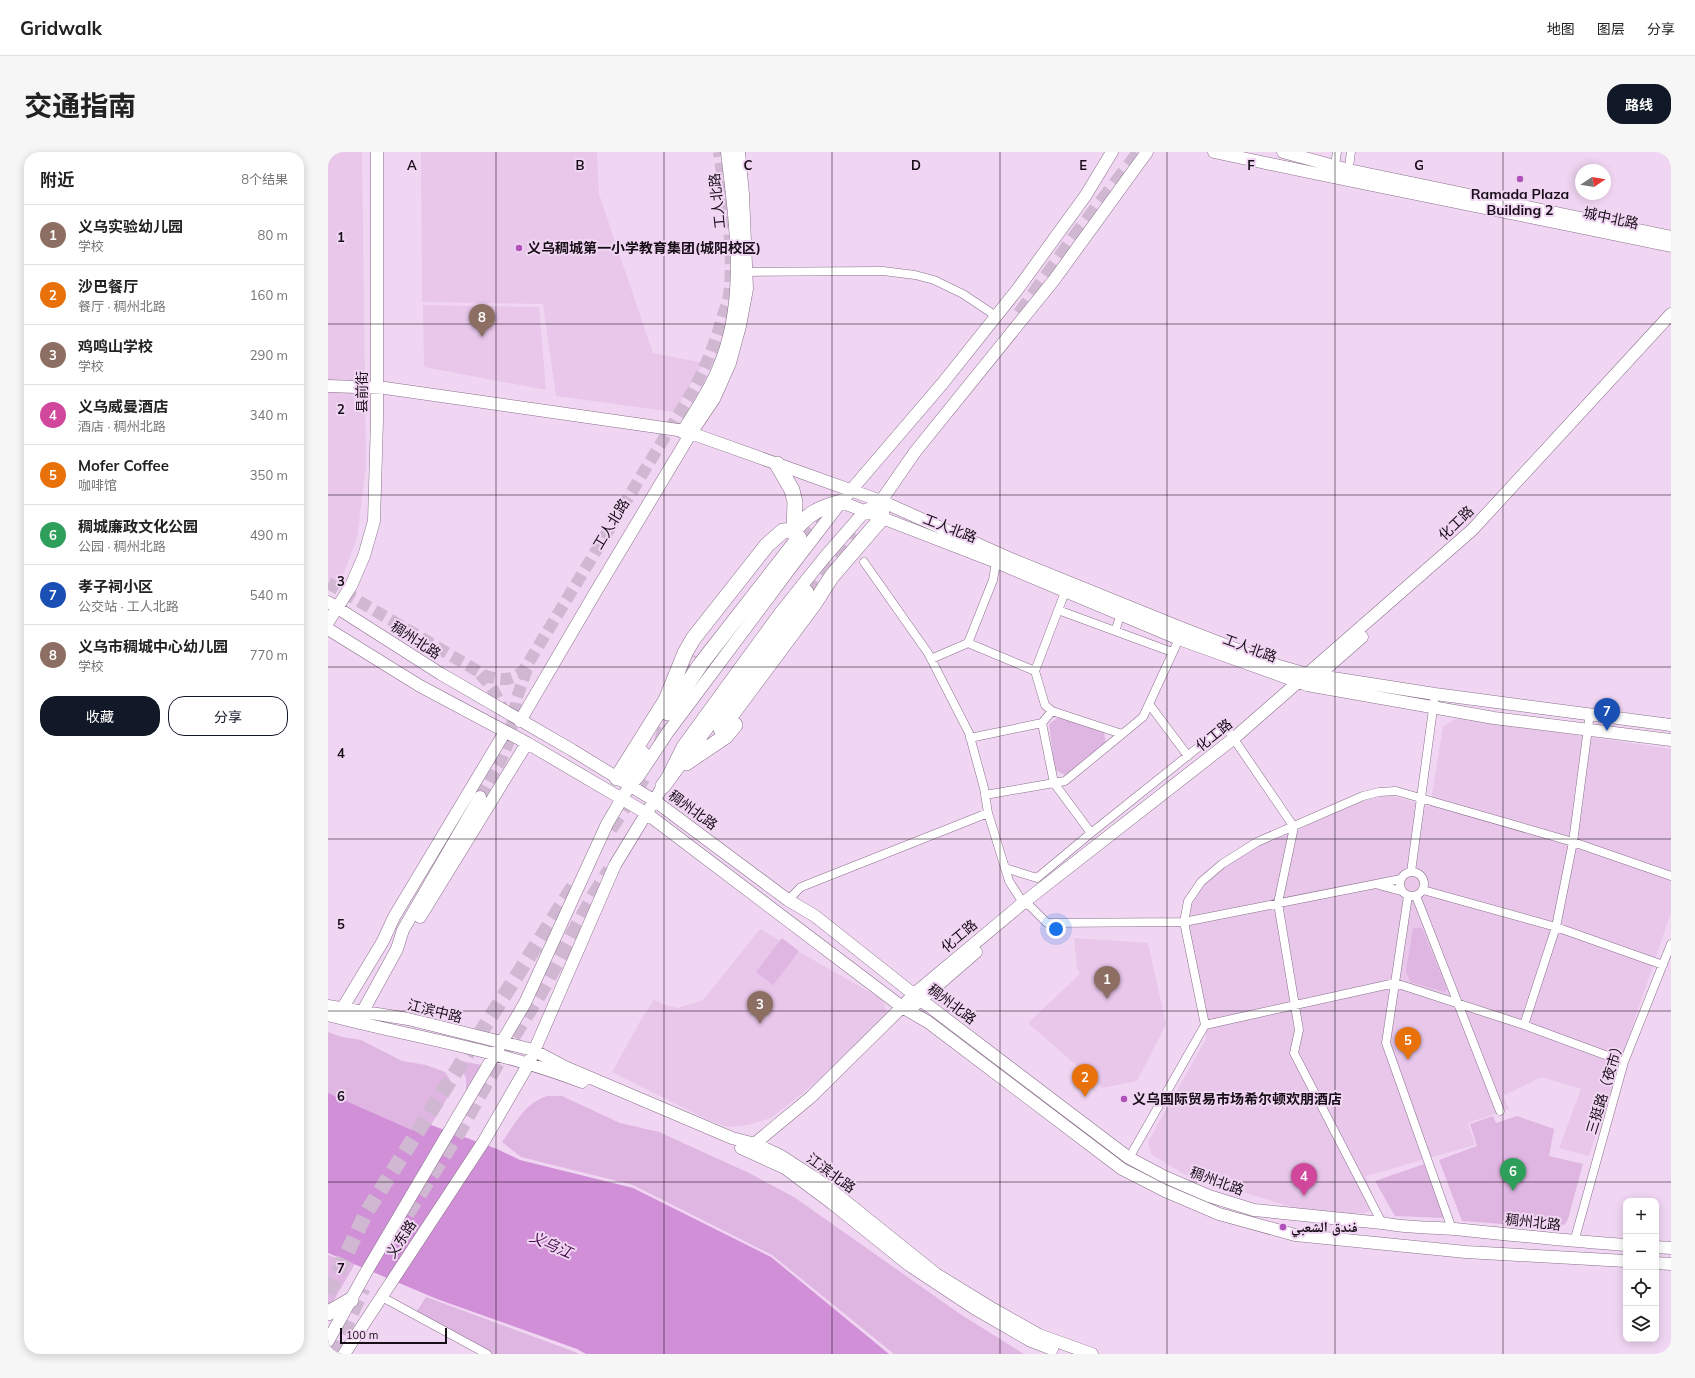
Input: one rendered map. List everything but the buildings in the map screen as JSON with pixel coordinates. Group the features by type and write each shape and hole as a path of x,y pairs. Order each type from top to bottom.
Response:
{"highway":[{"path":"777,464 792,490 795,502 797,534"},
{"path":"721,729 814,604 832,576 882,518 881,501"},
{"path":"623,781 700,665 797,534 807,515 824,507 841,502"},
{"path":"623,781 666,700 685,653 693,639 767,545 783,531 797,534"},
{"path":"693,656 755,573 797,534"},
{"path":"663,786 806,592"},
{"path":"674,772 705,749 726,736 812,623 821,593"},
{"path":"328,1313 351,1300"}],"main road":[{"name":"县前街","path":"328,622 333,605 351,586 364,556 374,521 377,388 376,152"},
{"name":"工人北路","path":"517,720 524,698 687,432 718,369 725,349 742,272 727,152"},
{"path":"739,152 743,194 742,272"},
{"name":"义东路","path":"328,1341 525,1003 607,824 623,799 623,781 638,777 668,732 841,502 942,384 1017,290 1086,195 1112,152"},
{"path":"881,501 915,452 1054,280 1147,152"},
{"name":"城中北路","path":"1214,152 1333,178 1348,176 1671,237"},
{"name":"城中北路","path":"1283,152 1334,165 1348,176 1459,202 1671,246"},
{"name":"化工路","path":"1308,679 1472,530 1671,314"},
{"name":"化工路","path":"754,1149 917,997 1027,904 1236,742 1477,535 1671,325"},
{"name":"工人北路","path":"328,386 377,388 687,432 881,501 1011,559 1308,679 1590,713 1671,725"},
{"name":"义东路","path":"344,1354 484,1141 528,1065 533,1050 615,866 663,786 683,746 771,625 824,558 865,511 881,501"},
{"name":"工人北路","path":"841,502 996,562 1065,592 1179,638 1308,679 1433,708 1494,718 1671,740"},
{"name":"稠州北路","path":"333,605 441,674 517,720 572,750 654,801 788,900 815,916 917,997 1129,1158 1165,1177 1209,1196 1254,1210 1399,1226 1452,1229 1574,1242 1623,1245"},
{"name":"稠州北路","path":"328,629 420,686 527,743 646,813 906,1008 928,1022 1122,1169 1219,1214 1295,1234 1466,1252 1623,1261"},
{"path":"342,1009 382,941 394,917 505,732"},
{"path":"363,1011 397,949 420,916 527,743"},
{"path":"382,941 395,928 478,794 403,930 397,949"},
{"path":"372,958 373,964 376,968 380,969 388,965"},
{"name":"江滨中路","path":"328,1006 408,1019 533,1050"},
{"name":"江滨中路","path":"328,1015 376,1028 494,1054 528,1065"},
{"name":"江滨北路","path":"533,1050 565,1067 732,1138 754,1149 785,1168 833,1204 909,1265 974,1308 1031,1341 1066,1354"},
{"name":"江滨北路","path":"528,1065 560,1074 714,1139 781,1156 824,1184 936,1274 1039,1335 1092,1354"},
{"path":"1659,1247 1671,1248"},
{"path":"1659,1263 1671,1264"}],"street":[{"path":"1333,178 1337,152"},
{"path":"1348,176 1351,152"},
{"path":"742,272 883,271 916,275 934,280 963,294 996,316"},
{"path":"864,562 931,659 970,738 985,795 988,813 1009,881 1027,904 1047,923 1184,922 1401,879 1407,873 1411,872 1415,872 1421,876 1424,883 1423,890 1416,896"},
{"path":"931,659 968,643 993,580 996,562"},
{"path":"1065,592 1035,671 1045,705 1052,711 1122,734"},
{"path":"1058,610 1172,652"},
{"path":"1115,631 1121,614"},
{"path":"985,795 1065,781 1143,717 1179,638"},
{"path":"968,643 1035,671"},
{"path":"1411,872 1434,694"},
{"path":"1149,704 1188,756"},
{"path":"970,738 1042,723 1052,711"},
{"path":"1524,1025 1556,927 1573,842 1590,713"},
{"path":"1042,723 1054,783 1091,832"},
{"path":"1005,868 1037,878 1091,832 1225,726 1294,827 1278,903 1299,1030 1294,1053 1382,1223"},
{"path":"1129,1158 1205,1025 1184,922 1188,901 1201,882 1222,864 1258,842 1363,796 1379,792 1396,791 1573,842 1671,876"},
{"path":"788,900 801,887 988,813"},
{"path":"1401,879 1400,887 1405,893 1395,983 1386,1044 1452,1229"},
{"path":"1376,884 1416,896"},
{"path":"1423,890 1556,927 1663,964"},
{"path":"1416,896 1500,1111"},
{"name":"三挺路（夜市）","path":"1574,1242 1624,1062 1671,944"},
{"path":"1205,1025 1395,983 1524,1025 1624,1062"},
{"path":"382,1297 487,1354"}],"shaded area":[{"path":"328,152 362,152 366,466 357,538 339,586 328,580"},
{"name":"义乌稠城第一小学教育集团(城阳校区)","path":"421,152 597,152 599,194 653,353 704,363 674,412 556,396 543,304 422,302"},
{"path":"423,305 539,307 546,390 424,367"},
{"path":"1060,716 1104,732 1106,744 1065,775 1055,770 1049,724"},
{"path":"1456,719 1465,719 1671,749 1671,912 1589,1156 1559,1148 1581,1089 1542,1077 1503,1096 1509,1109 1468,1123 1475,1145 1366,1176 1373,1196 1369,1212 1349,1214 1298,1209 1184,1174 1151,1154 1148,1142 1206,1039 1207,1015 1190,938 1190,908 1203,884 1217,871 1248,851 1363,801 1389,795 1430,807 1443,726"},
{"path":"1413,928 1422,928 1447,989 1445,992 1410,982 1406,971"},
{"path":"760,929 883,1000 887,1014 878,1031 771,1118 748,1125 727,1127 708,1120 612,1072 642,1018 654,1000 678,1008 703,1000"},
{"path":"782,938 799,951 773,985 756,972"},
{"path":"1074,938 1148,943 1166,1024 1137,1081 1102,1088 1028,1023 1080,974 1077,968"},
{"path":"328,1032 342,1037 361,1040 402,1061 426,1065 445,1072 452,1087 431,1125 412,1130 328,1093"},
{"path":"457,1060 491,1067 466,1094 466,1078"},
{"path":"547,1096 562,1096 620,1123 659,1132 749,1173 794,1197 960,1314 1024,1354 894,1354 772,1255 633,1185 521,1157 502,1142 521,1115 539,1099"},
{"path":"1493,1116 1496,1123 1517,1116 1554,1129 1549,1156 1583,1164 1568,1219 1563,1226 1558,1228 1462,1221 1439,1160 1477,1146 1470,1124"},
{"path":"1424,1164 1444,1218 1395,1216 1375,1181"},
{"path":"328,1255 355,1264 334,1300 328,1304"},
{"path":"426,1297 579,1354 491,1354 413,1317"}],"water":[{"name":"义乌江","path":"328,1093 412,1130 431,1125 497,1149 520,1160 633,1188 771,1257 889,1354 586,1354 577,1349 437,1299 328,1253"}],"tunnel":[{"path":"328,583 486,676 506,679 515,677 524,670 692,392 713,347 728,301 731,277 730,241 719,152"},
{"path":"1020,314 1075,237 1140,152"},
{"path":"799,538 832,513"},
{"path":"806,592 836,555 851,531"},
{"path":"661,743 668,718 693,655"},
{"path":"480,797 501,760 509,741 517,697 527,669"},
{"path":"480,674 495,694 505,716"},
{"path":"610,829 643,778"},
{"path":"407,1214 460,1130 504,1051 539,995 610,870"},
{"path":"328,1293 366,1213 577,881"},
{"path":"331,1354 338,1343 363,1288"}],"place":[{"name":"Ramada Plaza Building 2","path":"1520,179"},
{"name":"义乌稠城第一小学教育集团(城阳校区)","path":"519,248"},
{"name":"义乌市稠城中心幼儿园","path":"482,337"},
{"name":"孝子祠小区","path":"1607,731"},
{"name":"义乌实验幼儿园","path":"1107,999"},
{"name":"鸡鸣山学校","path":"760,1024"},
{"name":"Mofer Coffee","path":"1408,1060"},
{"name":"沙巴餐厅","path":"1085,1097"},
{"name":"义乌国际贸易市场希尔顿欢朋酒店","path":"1124,1099"},
{"name":"稠城廉政文化公园","path":"1513,1191"},
{"name":"义乌威曼酒店","path":"1304,1196"},
{"name":"فندق الشعبي","path":"1283,1227"}]}
